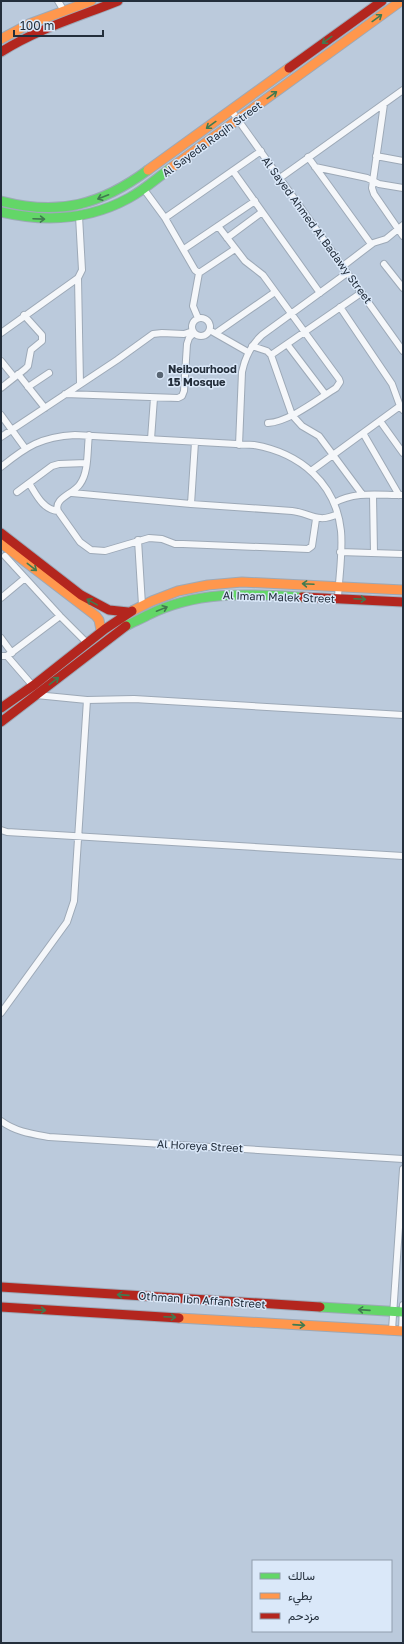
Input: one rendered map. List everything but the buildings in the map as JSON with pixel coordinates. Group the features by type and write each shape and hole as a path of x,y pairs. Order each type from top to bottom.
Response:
{"street":[{"path":"58,1 64,11"},
{"path":"1,38 29,24 91,1"},
{"path":"1,52 16,41 32,33 118,1"},
{"name":"Al Sayeda Raqih Street","path":"1,201 20,206 54,208 71,206 102,198 128,186 382,1"},
{"path":"401,1 403,6"},
{"name":"Al Sayeda Raqih Street","path":"1,212 35,219 57,219 80,216 113,206 143,188 401,1"},
{"path":"280,178 403,90"},
{"path":"384,104 372,182 374,194 401,227 403,236"},
{"name":"Al Sayed Ahmed Al Badawy Street","path":"231,110 403,351"},
{"path":"166,218 260,151"},
{"path":"376,156 403,161"},
{"path":"308,157 370,244"},
{"path":"316,167 367,178 372,182 379,184 403,188"},
{"path":"233,171 320,293"},
{"path":"143,188 166,218 195,270 199,273"},
{"path":"184,249 255,201"},
{"path":"227,238 262,212"},
{"path":"80,216 82,270 78,278 80,384"},
{"path":"218,226 245,261 263,276 340,379 339,385 292,415 281,421 268,423"},
{"path":"343,266 370,244 386,239 401,227"},
{"path":"198,318 193,306 199,273 235,249"},
{"path":"384,264 403,286"},
{"path":"239,445 242,372 248,352 262,335 347,273"},
{"path":"1,333 24,315 78,278"},
{"path":"216,333 275,292"},
{"path":"271,355 361,293"},
{"path":"311,471 380,421 402,408 392,384 340,307"},
{"path":"1,388 28,366 31,350 43,339 42,335 24,315"},
{"path":"1,437 45,408 65,394 80,384 117,360 152,334 162,332 184,334 193,332 199,336 204,335 209,330 210,325 208,320 198,318 192,323 193,332 187,344 185,389 183,394 175,399 65,394"},
{"path":"209,330 248,352"},
{"path":"287,344 325,394"},
{"path":"252,346 267,351 271,355 292,415 302,426 319,436 362,494"},
{"path":"1,361 28,387 45,408"},
{"path":"28,387 49,373"},
{"path":"151,439 154,398"},
{"path":"1,415 25,448"},
{"path":"380,421 403,453"},
{"path":"363,433 401,495"},
{"path":"89,435 85,474 81,484 58,502 56,506 80,542 91,550 105,550 138,540 154,538 183,544 308,549 312,546 316,518"},
{"path":"1,466 25,448 50,438 63,436 89,435 254,445 278,450 297,460 311,471 324,486 334,503 341,533 338,598"},
{"path":"191,504 195,442"},
{"path":"17,492 55,464 86,463"},
{"path":"29,483 44,506 53,511 58,511"},
{"path":"72,492 191,504 298,512 316,518 331,518 337,514"},
{"path":"334,503 342,498 362,494 401,495"},
{"path":"373,495 374,553"},
{"path":"1,533 81,596 109,610 128,612"},
{"path":"138,540 142,605"},
{"path":"1,543 6,555 60,616 86,642"},
{"path":"340,552 403,554"},
{"path":"6,555 96,616 99,620 101,630"},
{"path":"1,598 26,578"},
{"name":"Al Imam Malek Street","path":"1,708 33,686 101,630 128,612 183,589 218,582 242,582 403,590"},
{"name":"Al Imam Malek Street","path":"1,722 128,625 169,606 197,598 225,594 403,602"},
{"path":"7,655 60,616"},
{"path":"1,638 7,655 33,686"},
{"path":"36,695 87,700 134,699 403,715"},
{"path":"1,1013 67,922 71,913 74,901 87,700"},
{"path":"10,701 9,707 17,710"},
{"path":"1,830 7,832 78,837 239,845 403,856"},
{"name":"Al Horeya Street","path":"1,1121 10,1128 49,1137 403,1158"},
{"path":"402,1331 400,1312 403,1169"},
{"name":"Othman Ibn Affan Street","path":"1,1287 400,1312"},
{"path":"392,1330 403,1305"},
{"name":"Othman Ibn Affan Street","path":"1,1308 402,1331"}],"traffic: fast":[{"path":"1,212 50,218 82,215 98,211 135,195 171,168"},
{"path":"1,201 42,207 61,207 79,204 113,192 148,170"},
{"path":"126,626 167,607 186,601 204,598 243,595 302,597"},
{"path":"320,1307 403,1312"}],"traffic: slow":[{"path":"1,39 29,24 91,1"},
{"path":"171,168 401,1"},
{"path":"148,170 289,68"},
{"path":"1,543 96,616 99,620 101,630"},
{"path":"132,611 178,591 208,585 242,582 403,590"},
{"path":"179,1318 403,1331"}],"traffic: jam":[{"path":"1,52 43,30 118,1"},
{"path":"289,68 382,1"},
{"path":"1,533 81,595 109,610 128,612"},
{"path":"302,597 403,602"},
{"path":"1,708 34,685 105,629 132,611"},
{"path":"1,722 126,626"},
{"path":"1,1287 320,1307"},
{"path":"1,1307 179,1318"}],"place":[{"name":"Neibourhood 15 Mosque","path":"160,375"}]}
